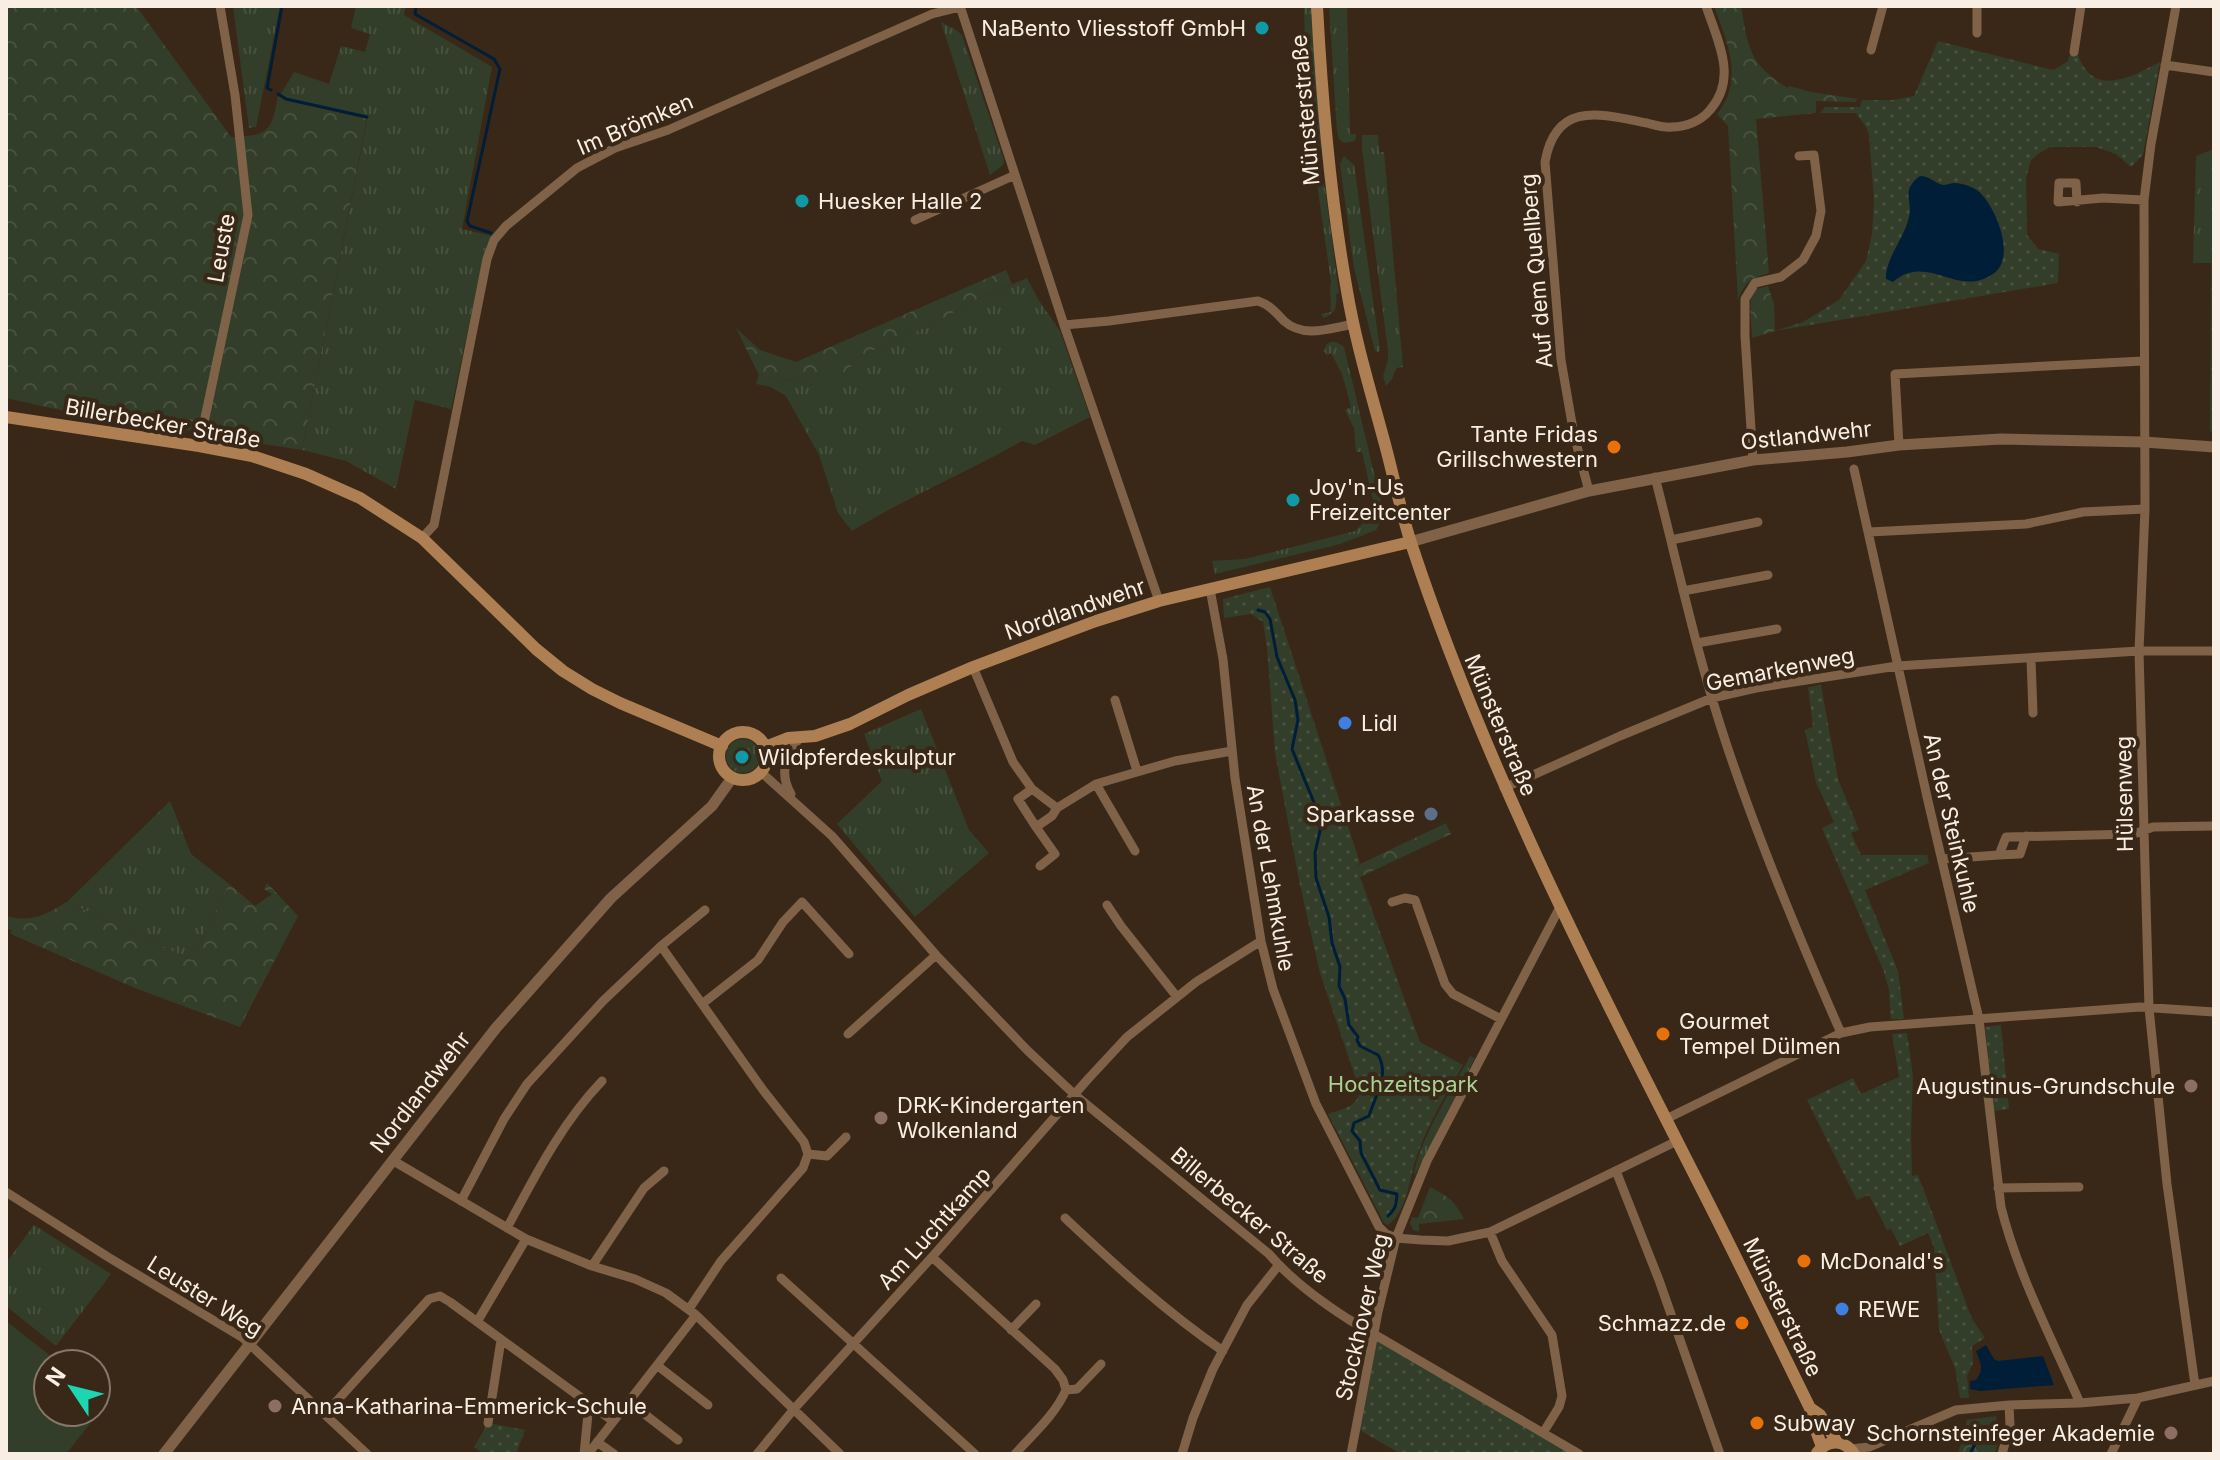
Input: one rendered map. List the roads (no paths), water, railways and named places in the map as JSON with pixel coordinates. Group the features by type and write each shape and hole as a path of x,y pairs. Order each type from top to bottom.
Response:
{"main road":[{"name":"Münsterstraße","path":"1317,6 1335,221 1347,294 1410,542 1456,670 1504,788 1560,907 1810,1408 1819,1451"},
{"name":"Billerbecker Straße","path":"6,417 252,456 306,474 360,498 422,538 563,671 592,689 722,746"},
{"name":"Nordlandwehr","path":"765,747 788,738 827,733 973,667 1096,621 1159,601 1410,542"},
{"path":"747,733 760,740 765,747 766,760 761,772 748,780 732,778 719,760 722,746 732,735 747,733"},
{"name":"Münsterstraße","path":"1810,1408 1820,1415 1837,1442"},
{"path":"1819,1451 1826,1444 1837,1442 1852,1451"}],"street":[{"name":"Leuste","path":"199,446 248,215 235,95 220,6"},
{"path":"960,6 1064,325 1159,601"},
{"name":"Im Brömken","path":"422,538 434,525 487,259 494,240 506,226 577,168 615,148 668,130 932,14 960,6"},
{"name":"Auf dem Quellberg","path":"1589,491 1574,435 1561,360 1545,162 1548,145 1554,134 1569,121 1591,114 1670,128 1691,124 1707,114 1721,97 1726,73 1706,6"},
{"path":"1871,50 1883,6"},
{"path":"1977,6 1977,33"},
{"path":"2074,52 2081,6"},
{"name":"Hülsenweg","path":"2176,6 2144,200 2145,509 2139,651 2149,1008 2167,1184 2195,1385"},
{"path":"2165,65 2214,72"},
{"path":"1753,460 1745,299 1755,283 1781,277 1803,260 1816,236 1821,211 1814,155 1799,156"},
{"path":"915,220 1015,175"},
{"path":"2077,202 2103,198 2144,200"},
{"path":"1064,325 1258,301 1268,304 1285,321 1304,331 1354,324"},
{"path":"1899,445 1895,374 2143,361"},
{"name":"Ostlandwehr","path":"1410,542 1589,491 1753,460 1899,445 2001,439 2214,447"},
{"name":"An der Steinkuhle","path":"1854,469 1979,1019 1998,1188 2007,1233 2080,1403"},
{"path":"1655,477 1726,743 1789,915 1841,1033"},
{"path":"1869,532 2026,524 2083,512 2145,509"},
{"path":"1671,540 1758,522"},
{"path":"1683,591 1768,575"},
{"name":"An der Lehmkuhle","path":"1210,589 1223,659 1232,751 1261,941 1273,989 1316,1104 1379,1227 1396,1238"},
{"path":"1697,643 1777,629"},
{"name":"Gemarkenweg","path":"1504,788 1712,698 1756,688 1897,666 2139,651 2214,651"},
{"path":"2031,659 2033,713"},
{"path":"973,667 1013,762 1032,789 1057,808"},
{"path":"1115,700 1137,771"},
{"path":"795,800 785,783 785,767 799,738"},
{"path":"1036,827 1052,816 1057,808 1096,784 1175,761 1232,751"},
{"name":"Billerbecker Straße","path":"761,772 795,800 850,855 936,955 1027,1050 1075,1095 1269,1254 1278,1266 1320,1301 1579,1454"},
{"name":"Nordlandwehr","path":"164,1454 496,1028 611,898 712,806 732,778"},
{"path":"1096,784 1135,851"},
{"path":"1032,789 1018,799 1055,854 1040,866"},
{"path":"1999,855 2006,837 2134,834 2153,827 2214,826"},
{"path":"1942,859 2020,854 2026,836"},
{"path":"1392,902 1405,898 1415,900 1445,984 1453,994 1501,1019"},
{"path":"702,1004 758,960 783,922 802,902 849,954"},
{"path":"1107,905 1177,997"},
{"name":"Stockhover Weg","path":"1351,1454 1363,1384 1396,1238 1427,1161 1560,907"},
{"path":"461,1201 504,1119 527,1084 603,1001 661,946 705,910"},
{"name":"Am Luchtkamp","path":"757,1454 1127,1037 1196,982 1261,941"},
{"path":"586,1454 658,1366 721,1261 803,1168 808,1154 804,1142 661,946"},
{"path":"848,1034 936,955"},
{"path":"1666,1119 1841,1033 1870,1027 2149,1008 2214,1012"},
{"path":"507,1228 550,1150 582,1103 602,1081"},
{"path":"808,1154 827,1156 846,1137"},
{"path":"1396,1238 1448,1241 1490,1232 1677,1141"},
{"path":"392,1160 526,1239 654,1287 692,1312 840,1454"},
{"path":"592,1266 644,1188 664,1171"},
{"path":"1616,1171 1659,1280 1720,1454"},
{"path":"1998,1188 2079,1187"},
{"name":"Leuster Weg","path":"6,1192 250,1343 367,1454"},
{"path":"1065,1218 1186,1326 1223,1351"},
{"path":"1490,1232 1502,1261 1552,1335 1562,1396 1543,1433"},
{"path":"477,1322 526,1239"},
{"path":"932,1257 1055,1369 1063,1380 1066,1390 1054,1412 1015,1454"},
{"path":"1182,1454 1204,1388 1247,1305 1278,1266"},
{"path":"781,1278 975,1454"},
{"path":"325,1414 429,1299 440,1296 613,1421"},
{"path":"1011,1330 1036,1304"},
{"path":"488,1423 501,1340"},
{"path":"1066,1390 1077,1389 1101,1364"},
{"path":"658,1366 708,1405"},
{"path":"1852,1451 1866,1450 1956,1410 2138,1398 2214,1381"},
{"path":"2111,1454 2138,1398"},
{"path":"629,1402 678,1440"},
{"path":"586,1454 589,1404"},
{"path":"2002,1454 2010,1425 2009,1405"},
{"path":"597,1442 614,1454"}],"water":[{"path":"1920,176 1943,185 1955,183 1967,186 1985,198 1997,220 2004,245 2000,266 1993,274 1971,282 1920,272 1905,274 1893,282 1886,279 1889,264 1909,217 1910,186"},
{"path":"1986,1345 1998,1361 2043,1356 2054,1385 1980,1391 1970,1389 1970,1381 1976,1380 1981,1370 1976,1351"}],"waterway":[{"path":"271,90 267,88 282,6"},
{"path":"416,6 415,14 494,59 500,69 467,221 470,226 491,233"},
{"path":"278,94 286,99 367,117"},
{"path":"1258,610 1265,612 1270,619 1277,657 1295,700 1298,720 1292,749 1322,822 1315,853 1316,878 1329,917 1332,943 1340,967 1339,986 1345,999 1349,1025 1358,1037 1360,1046 1378,1055 1381,1062 1382,1077 1369,1116 1354,1123 1352,1131 1360,1141 1361,1153 1380,1190 1397,1194 1396,1205 1388,1216"},
{"path":"1970,1454 1982,1429"}],"place":[{"name":"NaBento Vliesstoff GmbH","path":"1262,28"},
{"name":"Huesker Halle 2","path":"802,201"},
{"name":"Tante Fridas Grillschwestern","path":"1614,447"},
{"name":"Joy'n-Us Freizeitcenter","path":"1293,500"},
{"name":"Lidl","path":"1345,723"},
{"name":"Wildpferdeskulptur","path":"742,757"},
{"name":"Sparkasse","path":"1431,814"},
{"name":"Gourmet Tempel Dülmen","path":"1663,1034"},
{"name":"Augustinus-Grundschule","path":"2191,1086"},
{"name":"DRK-Kindergarten Wolkenland","path":"881,1118"},
{"name":"McDonald's","path":"1804,1261"},
{"name":"REWE","path":"1842,1309"},
{"name":"Schmazz.de","path":"1742,1323"},
{"name":"Anna-Katharina-Emmerick-Schule","path":"275,1406"},
{"name":"Subway","path":"1757,1423"},
{"name":"Schornsteinfeger Akademie","path":"2171,1433"}],"park label":[{"name":"Hochzeitspark","path":"1403,1084"}]}
